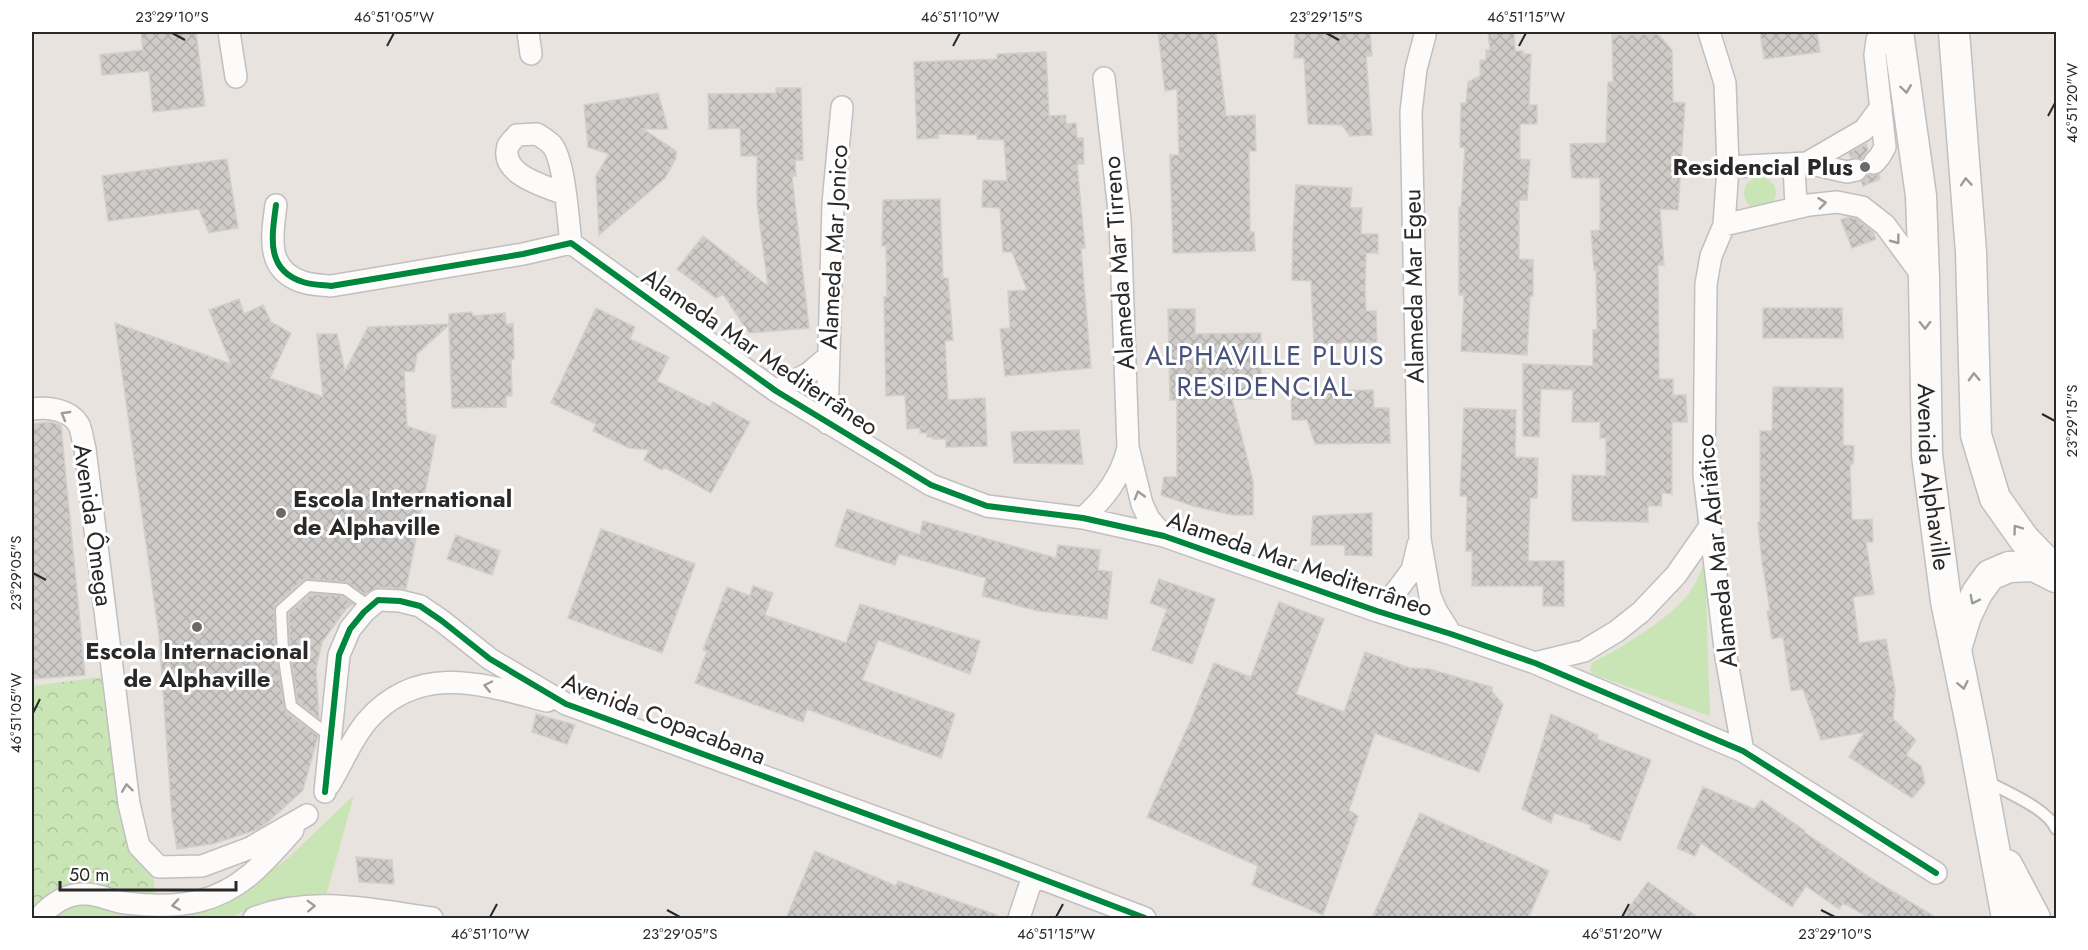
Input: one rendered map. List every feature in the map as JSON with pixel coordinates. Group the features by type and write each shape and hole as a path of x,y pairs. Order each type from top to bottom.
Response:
{"main road":[{"name":"Avenida Alphaville","path":"1898,32 1920,196 1927,455 1946,601 1982,778 2007,918"},
{"name":"Avenida Alphaville","path":"1954,32 1971,252 1976,435 1995,498 2024,539 2056,572"},
{"path":"1956,649 1966,616 1977,593 1990,575 2009,567 2034,566 2056,577"},
{"path":"1994,842 2035,918"}],"street":[{"path":"230,32 236,77"},
{"path":"528,32 531,54"},
{"name":"Alameda Mar Adriático","path":"1709,32 1725,83 1728,166 1724,225 1712,256 1706,284 1704,475 1726,657 1743,751"},
{"path":"1728,166 1800,163 1847,172 1865,167 1880,156 1885,147 1875,55 1877,40 1881,32"},
{"name":"Alameda Mar Egeu","path":"1425,35 1416,69 1411,112 1420,539 1430,596 1451,634"},
{"name":"Alameda Mar Tirreno","path":"1104,78 1120,220 1128,447 1142,504 1149,519 1164,536"},
{"name":"Alameda Mar Jonico","path":"827,423 833,204 842,107"},
{"path":"1800,163 1864,130 1881,107"},
{"path":"1796,208 1800,163"},
{"path":"276,205 271,237 274,256 285,273 303,282 332,286 512,256 571,243 564,194"},
{"path":"1724,225 1809,205 1837,201 1862,207 1885,225 1924,278"},
{"name":"Alameda Mar Mediterrâneo","path":"571,243 776,391 931,485 987,506 1083,518 1164,536 1377,611 1535,663 1743,751 1935,873"},
{"path":"776,391 809,373 829,356"},
{"name":"Avenida Ômega","path":"32,409 55,410 69,414 79,426 84,449 129,804 139,846 159,867 202,866 250,848 307,815"},
{"name":"Alameda Mar Tirreno","path":"1083,518 1111,488 1118,477 1128,447"},
{"path":"1535,663 1584,651 1617,631 1641,612 1676,575 1711,525"},
{"name":"Alameda Mar Egeu","path":"1377,611 1392,597 1412,570 1420,539"},
{"name":"Avenida Copacabana","path":"370,607 378,600 400,601 420,606 490,659 566,704"},
{"path":"325,792 339,655 350,629 370,607"},
{"name":"Avenida Copacabana","path":"39,918 47,908 71,896 87,894 124,903 165,906 201,901 234,886 255,872 307,815 325,792 351,745 367,722 389,699 416,687 451,681 483,684 566,704 1145,918"},
{"path":"1019,918 1033,876"},
{"path":"254,918 292,907 344,905 432,918"}],"lane":[{"path":"331,737 291,706 283,652 281,610 308,586 345,589 370,607"},
{"path":"1982,778 2040,810 2056,829"}],"green space":[{"path":"1760,177 1771,182 1776,193 1771,204 1760,209 1749,204 1744,193 1749,182"},
{"path":"1705,562 1710,716 1592,674 1590,669 1592,663 1645,632 1681,602 1692,589"},
{"path":"101,677 126,831 136,859 153,877 156,897 107,887 52,890 32,912 32,686"},
{"path":"354,795 326,896 251,908 228,918 47,918 51,913 83,901 109,906 253,883 287,859"}],"building":[{"path":"141,32 196,32 205,106 153,112 149,71 102,75 100,55 143,50"},
{"path":"1158,32 1216,32 1226,116 1255,115 1256,151 1249,151 1250,232 1254,232 1255,251 1173,253 1170,155 1179,155 1177,89 1165,91"},
{"path":"1295,32 1370,32 1372,56 1366,56 1372,135 1350,136 1342,125 1308,124 1304,58 1294,58"},
{"path":"1488,32 1514,32 1515,51 1531,54 1529,105 1537,105 1537,124 1520,124 1520,159 1530,160 1527,200 1519,200 1519,259 1533,260 1533,296 1530,296 1527,355 1461,351 1464,295 1459,295 1459,207 1461,207 1465,148 1460,147 1461,103 1466,103 1468,82 1480,76 1480,60 1486,60 1486,50 1490,50"},
{"path":"1760,32 1817,32 1820,52 1764,59"},
{"path":"1658,34 1672,50 1673,102 1685,103 1678,210 1660,209 1664,265 1658,265 1659,379 1673,379 1673,395 1686,395 1687,422 1672,422 1672,494 1662,493 1661,506 1648,506 1648,522 1572,521 1572,475 1606,476 1606,438 1600,438 1600,422 1572,422 1573,390 1541,389 1539,437 1523,436 1523,364 1593,366 1593,330 1597,330 1596,270 1594,270 1591,231 1600,230 1600,178 1572,178 1570,144 1606,143 1608,82 1613,82 1612,35"},
{"path":"1046,52 1049,116 1066,115 1066,124 1076,123 1077,138 1083,138 1084,164 1077,164 1085,248 1081,248 1091,368 1005,376 1000,329 1010,328 1008,291 1027,290 1012,252 1003,252 1000,208 982,207 983,180 1007,181 1004,140 977,139 977,135 938,134 939,138 917,139 914,62 997,59 997,54"},
{"path":"776,88 801,88 803,160 795,160 796,176 792,176 809,328 749,333 723,294 716,298 677,269 703,236 768,286 757,204 757,156 741,156 740,128 709,129 708,94 776,93"},
{"path":"658,93 668,129 643,129 676,151 676,158 665,178 599,235 596,176 609,154 588,147 584,105"},
{"path":"1866,144 1868,150 1862,159 1851,158 1849,153"},
{"path":"227,159 238,228 209,233 199,209 108,221 102,176"},
{"path":"1868,174 1879,175 1880,179 1863,186 1861,181"},
{"path":"1296,185 1352,188 1350,208 1362,208 1361,234 1378,234 1378,253 1366,253 1365,290 1366,311 1376,311 1377,342 1314,344 1311,281 1292,280"},
{"path":"940,199 943,278 948,278 953,340 945,341 948,400 985,398 987,446 946,447 946,439 927,437 927,433 920,433 920,428 907,429 905,395 886,396 884,297 887,297 886,246 882,246 883,200"},
{"path":"1849,217 1857,219 1873,232 1876,239 1852,248 1841,220"},
{"name":"Escola International de Alphaville","path":"239,299 244,314 263,305 271,322 291,333 270,378 323,397 317,334 337,334 345,371 368,327 449,324 449,314 472,312 473,316 505,313 506,325 513,323 512,396 506,396 506,407 452,408 449,325 417,354 414,372 404,371 407,426 436,436 406,589 379,587 365,594 346,582 308,579 303,580 276,604 274,610 276,652 284,707 286,712 318,736 303,790 256,830 212,844 177,849 172,817 159,635 115,323 231,364 209,310"},
{"path":"596,308 635,327 630,339 669,357 657,381 710,407 713,402 750,422 711,493 664,467 662,470 644,460 649,450 629,448 593,431 596,424 551,403"},
{"path":"1763,308 1842,308 1843,338 1763,338"},
{"path":"1168,309 1195,309 1195,334 1261,333 1261,399 1232,399 1253,481 1253,515 1233,515 1193,506 1161,495 1164,477 1177,477 1177,400 1170,400"},
{"path":"1773,387 1843,388 1843,445 1854,446 1853,464 1850,464 1852,520 1872,519 1873,542 1866,542 1874,594 1853,597 1859,643 1886,639 1895,690 1893,719 1916,740 1906,755 1921,766 1925,783 1912,798 1849,757 1865,732 1821,740 1803,689 1791,691 1783,637 1772,639 1758,522 1760,522 1760,431 1772,431"},
{"path":"1373,390 1374,408 1389,408 1390,443 1315,444 1307,420 1292,420 1291,396 1317,396 1317,391"},
{"path":"1464,408 1516,410 1515,457 1538,458 1537,498 1530,498 1528,561 1564,561 1564,606 1543,606 1543,586 1472,586 1472,551 1466,551 1467,496 1460,496"},
{"path":"50,422 61,425 85,675 32,679 32,424"},
{"path":"1079,430 1083,464 1014,463 1011,432"},
{"path":"847,509 920,535 923,521 1056,558 1058,545 1100,550 1098,570 1112,572 1107,619 1038,611 982,596 986,578 899,554 895,565 835,546"},
{"path":"1372,513 1372,556 1345,555 1345,545 1311,545 1313,516"},
{"path":"601,529 695,564 662,653 568,618"},
{"path":"456,535 500,551 492,575 447,559"},
{"path":"1159,579 1215,599 1192,664 1152,650 1167,609 1150,603"},
{"path":"753,586 773,593 765,615 846,643 860,604 980,641 970,674 878,640 862,680 955,714 941,758 807,709 803,722 695,683 707,651 703,650 727,587 750,596"},
{"path":"311,594 342,596 353,604 346,609 322,642 316,669 319,718 298,702 290,651 289,613"},
{"path":"1279,602 1324,619 1296,694 1344,712 1365,652 1410,668 1429,669 1492,687 1492,691 1503,705 1479,772 1375,733 1349,810 1358,816 1323,915 1252,885 1258,866 1147,817 1214,663 1251,677"},
{"path":"536,714 575,725 567,744 532,732"},
{"path":"1551,714 1598,735 1597,739 1651,760 1620,841 1590,829 1591,825 1554,813 1551,823 1522,809"},
{"path":"1703,787 1754,809 1761,800 1869,877 1937,918 1870,918 1843,903 1839,909 1806,886 1792,907 1701,843 1695,856 1677,848"},
{"path":"1420,813 1549,871 1528,918 1372,918"},
{"path":"815,851 896,886 898,881 997,915 996,918 786,918"},
{"path":"356,857 392,860 394,884 359,882"},
{"path":"1648,882 1699,918 1621,918"}],"cycle path":[{"path":"276,205 273,240 277,261 291,277 313,284 331,286 523,254 571,243 776,391 931,485 987,506 1083,518 1164,536 1377,611 1535,663 1743,751 1936,873"},
{"path":"325,792 339,655 350,629 364,612 378,600 400,601 420,606 490,659 566,704 1145,918"}],"place":[{"name":"Residencial Plus","path":"1865,167"},
{"name":"Escola International de Alphaville","path":"281,513"},
{"name":"Escola Internacional de Alphaville","path":"197,627"}],"district":[{"name":"ALPHAVILLE PLUIS RESIDENCIAL","path":"1265,372"}]}
